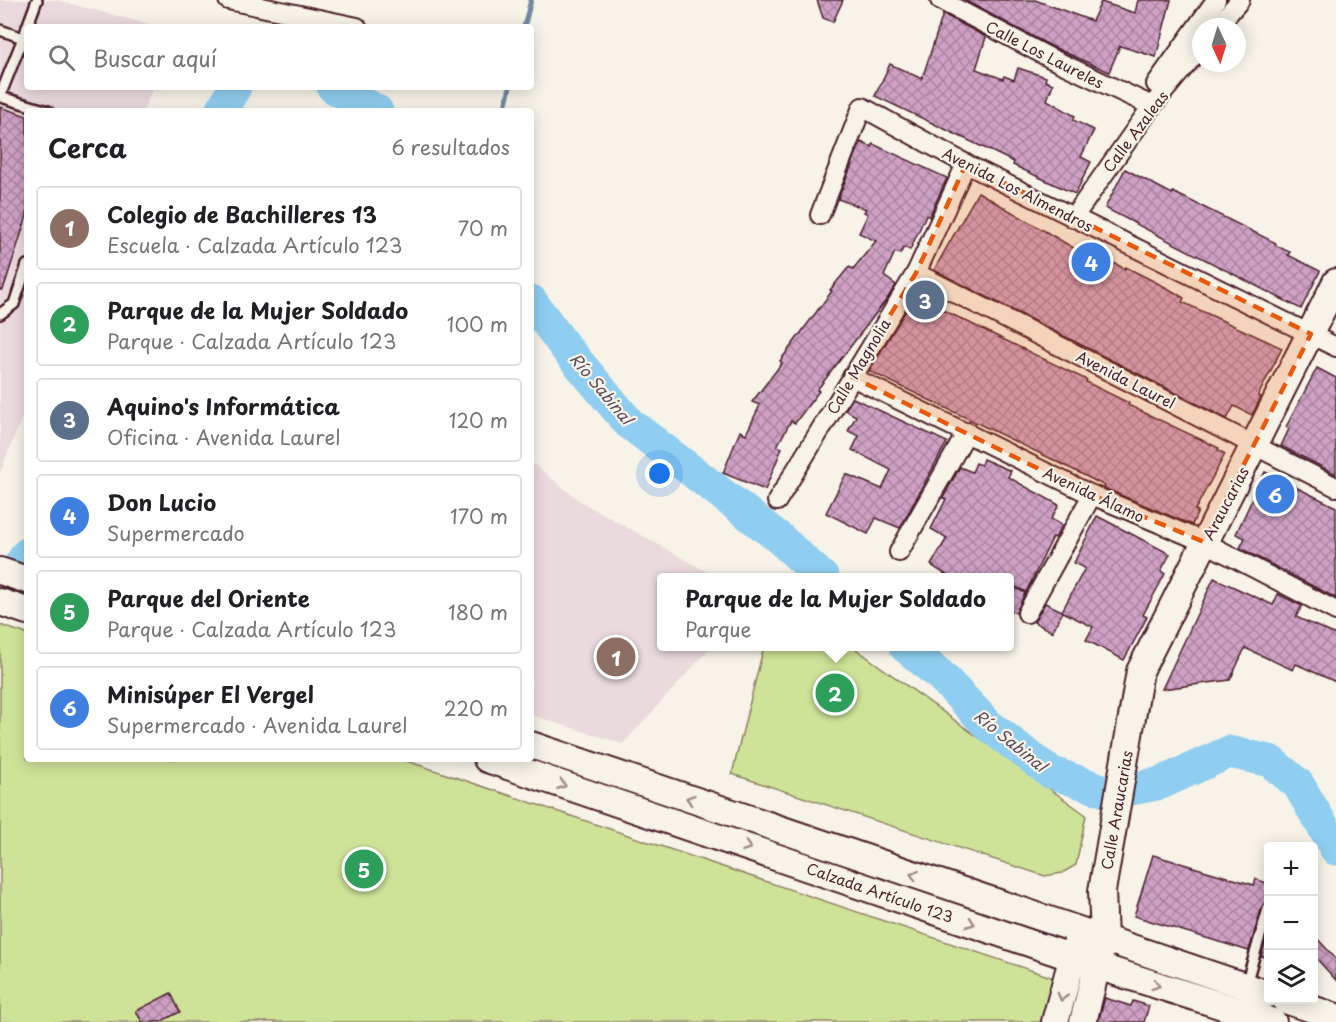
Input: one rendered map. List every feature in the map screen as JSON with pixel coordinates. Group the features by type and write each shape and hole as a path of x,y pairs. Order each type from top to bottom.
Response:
{"main road":[{"name":"Araucarias","path":"1130,729 1140,670 1336,282"},
{"path":"0,571 24,579"},
{"path":"0,602 24,610"},
{"name":"Calle Araucarias","path":"1092,935 1102,891 1130,729"},
{"name":"Calzada Artículo 123","path":"534,746 1257,990"},
{"name":"Calzada Artículo 123","path":"496,762 1097,966 1273,1022"},
{"path":"1055,1022 1072,957 1092,935"},
{"path":"1083,1022 1097,966 1092,935"},
{"path":"1299,1004 1336,1017"}],"street":[{"path":"228,0 343,24"},
{"name":"Calle Los Laureles","path":"940,0 1148,104"},
{"path":"1148,104 1216,0"},
{"path":"1225,18 1240,0"},
{"name":"Calle Azaleas","path":"1073,218 1148,104 1192,57"},
{"name":"Avenida Los Almendros","path":"820,215 862,107 966,164 1336,347"},
{"name":"Calle Magnolia","path":"777,501 916,273 966,164"},
{"name":"Avenida Laurel","path":"916,273 1256,444 1336,487"},
{"name":"Avenida Álamo","path":"852,377 1092,495 1204,542 1336,611"},
{"path":"899,552 967,432"},
{"path":"1027,613 1092,495"}],"lane":[{"path":"28,24 37,0"},
{"path":"0,30 23,38 1,96 39,108"},
{"path":"0,314 5,313 14,304 24,274"},
{"path":"1257,990 1264,943"}],"highlighted area":[{"path":"966,164 1311,334 1204,542 1092,495 852,377 916,273"}],"shaded area":[{"path":"0,0 56,0 148,24 24,24 24,90 152,90 144,108 24,108 24,413 0,473"},
{"path":"534,464 580,501 709,573 657,573 657,651 707,651 623,744 534,716"}],"green space":[{"path":"0,625 24,633 24,762 410,762 1057,979 1045,1022 0,1022"},
{"path":"763,651 859,651 1086,815 1076,865 1062,873 1045,876 732,774"}],"building":[{"path":"817,0 843,0 833,22 823,18"},
{"path":"964,0 1035,0 1092,21 1101,2 1135,13 1138,0 1171,0 1156,57 1120,46 1109,72 1051,46"},
{"path":"943,14 986,37 976,69 1003,79 1004,76 1014,80 1018,68 1046,77 1045,81 1053,84 1047,100 1075,116 1073,120 1094,130 1081,157 1091,162 1075,194 1013,165 1014,162 875,96 890,64 922,79"},
{"path":"0,107 24,115 24,225 3,290 0,290"},
{"path":"861,142 872,147 873,144 947,178 929,217 926,215 910,250 904,247 900,254 895,252 884,276 896,285 795,423 791,421 777,446 782,448 765,490 723,473 740,431 746,434 760,405 752,402 782,363 780,361 832,291 830,290 849,267 853,269 876,241 859,233 868,214 864,212 866,209 838,199"},
{"path":"1125,169 1276,243 1275,245 1290,252 1288,255 1320,271 1301,309 1105,208"},
{"path":"978,192 1077,250 1079,248 1112,266 1114,263 1125,269 1126,267 1184,298 1182,302 1282,348 1258,396 1261,397 1252,415 1234,406 1227,419 934,270"},
{"path":"910,304 933,315 937,307 1087,380 1086,382 1129,403 1128,405 1219,448 1218,450 1225,454 1195,510 1198,511 1192,525 1104,488 1105,486 1062,464 869,371"},
{"path":"1317,368 1336,378 1336,474 1281,446 1289,429 1286,427"},
{"path":"853,398 947,442 900,528 876,518 868,534 826,513 846,474 882,489 891,470 852,450 859,436 848,431 856,416 845,410"},
{"path":"983,459 1011,471 1008,477 1059,505 1051,519 1062,525 1055,538 1053,537 1026,592 1014,586 1014,573 943,573 931,565 947,538 931,529 946,499 943,498 960,467 972,472 976,463 981,465"},
{"path":"1265,472 1336,507 1336,598 1240,548 1245,538 1236,534"},
{"path":"1097,516 1170,554 1161,571 1165,574 1143,615 1147,617 1124,660 1086,640 1093,627 1063,612 1052,632 1034,622 1045,603 1062,611 1085,568 1074,563"},
{"path":"1214,578 1273,605 1278,594 1302,606 1296,617 1336,635 1336,682 1296,664 1293,670 1245,648 1230,680 1162,689"},
{"path":"1016,588 1025,593 1016,613 1014,612"},
{"path":"1153,855 1254,885 1256,879 1264,882 1264,906 1249,951 1134,916"},
{"path":"1318,939 1336,959 1336,980 1318,960"},
{"path":"171,993 180,1012 160,1022 142,1022 136,1011"},
{"path":"1105,998 1131,1006 1133,1001 1149,1006 1144,1022 1098,1022"}],"waterway":[{"path":"525,24 531,0"},
{"name":"Río Sabinal","path":"223,108 233,90"},
{"name":"Río Sabinal","path":"338,90 372,108"},
{"path":"505,108 509,90"},
{"name":"Río Sabinal","path":"534,305 565,347 629,423 778,537 818,573"},
{"name":"Río Sabinal","path":"0,598 24,559"},
{"name":"Río Sabinal","path":"911,651 941,676 988,725 1050,772 1111,793 1161,783 1229,752 1270,761 1298,784 1336,849"}],"place":[{"name":"Don Lucio","path":"1091,262"},
{"name":"Aquino's Informática","path":"925,300"},
{"name":"Minisúper El Vergel","path":"1275,494"},
{"name":"Colegio de Bachilleres 13","path":"616,657"},
{"name":"Parque de la Mujer Soldado","path":"835,693"},
{"name":"Parque del Oriente","path":"364,869"}]}
